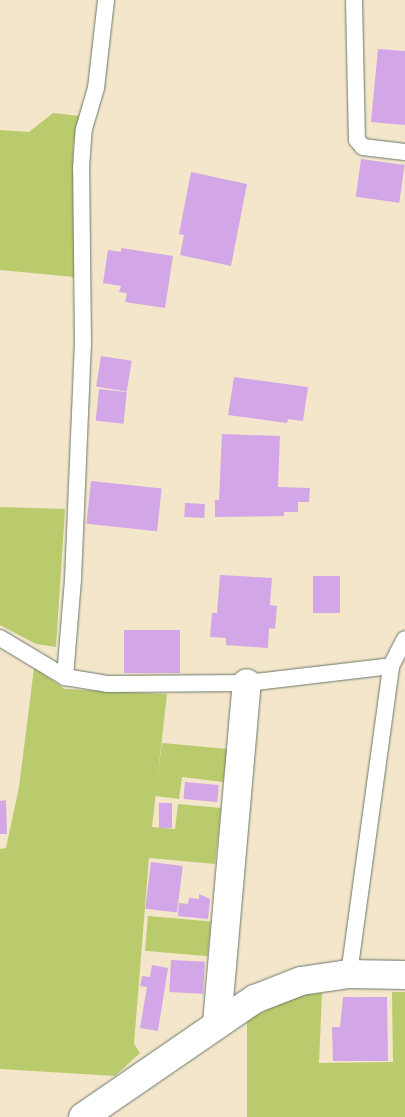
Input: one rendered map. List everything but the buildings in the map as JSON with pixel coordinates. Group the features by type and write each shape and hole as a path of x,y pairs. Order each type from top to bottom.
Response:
{"street":[{"path":"217,1023 247,683"},
{"path":"83,1117 217,1023 256,999 301,981 349,974 405,975"}],"lane":[{"path":"65,677 73,580 83,346 81,168 84,129 96,88 106,0"},
{"path":"354,0 357,140 363,147 405,152"},
{"path":"0,638 65,677 108,684 247,683 391,666"},
{"path":"349,974 391,666 405,639"}],"green space":[{"path":"53,113 80,116 73,144 74,277 0,270 0,130 29,132"},
{"path":"0,507 65,509 56,647 36,644 0,625"},
{"path":"34,668 65,689 167,694 152,827 175,829 178,804 221,808 215,864 149,858 134,1044 140,1053 115,1076 0,1069 0,849 6,848 19,787"},
{"path":"162,743 228,749 223,782 182,777 179,799 155,796"},
{"path":"148,916 211,921 208,956 145,951"},
{"path":"392,992 405,992 405,1117 247,1117 247,1020 297,995 322,993 319,1063 393,1062"}]}
